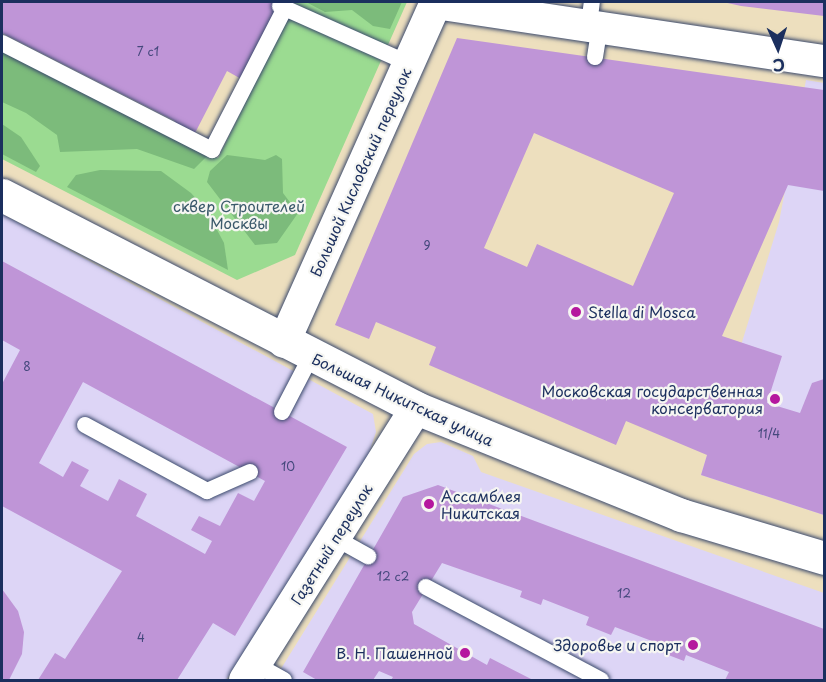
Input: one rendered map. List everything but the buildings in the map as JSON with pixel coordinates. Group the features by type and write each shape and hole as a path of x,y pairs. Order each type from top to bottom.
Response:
{"street":[{"path":"436,2 594,18 825,61"},
{"name":"Большой Кисловский переулок","path":"298,349 408,63 436,2"},
{"name":"Большая Никитская улица","path":"2,195 416,408 681,516 825,558"},
{"name":"Газетный переулок","path":"250,673 416,408"}],"lane":[{"path":"2,43 212,150 283,7 408,63"},
{"path":"594,18 595,57"},
{"path":"282,412 298,349"},
{"path":"85,425 207,491 250,472"},
{"path":"334,538 368,556"},
{"path":"426,587 601,681"},
{"path":"250,673 284,681"}],"shaded area":[{"name":"Московская государственная консерватория","path":"806,80 824,83 824,515 701,475 779,222"},
{"path":"2,214 373,414 376,432 368,456 226,680 2,680"},
{"path":"441,442 473,456 481,472 824,593 824,680 274,680 414,454 427,444"}],"green space":[{"name":"сквер Строителей Москвы","path":"295,2 407,2 295,255 237,280 2,159 2,47 218,158"},
{"path":"306,2 402,2 390,29 373,26 352,10 325,12"},
{"path":"2,51 207,156 194,169 137,149 60,152 57,135 26,113 2,102"},
{"path":"2,124 21,137 40,166 36,172 2,154"},
{"path":"227,155 265,160 276,155 282,159 283,193 298,213 277,243 255,245 207,182 210,171"},
{"path":"100,170 161,171 191,193 207,211 224,243 228,270 67,187 76,175"}],"place":[{"name":"Stella di Mosca","path":"576,312"},
{"name":"Московская государственная консерватория","path":"775,399"},
{"name":"Ассамблея Никитская","path":"429,504"},
{"name":"Здоровье и спорт","path":"693,645"},
{"name":"В. Н. Пашенной","path":"465,653"}]}
